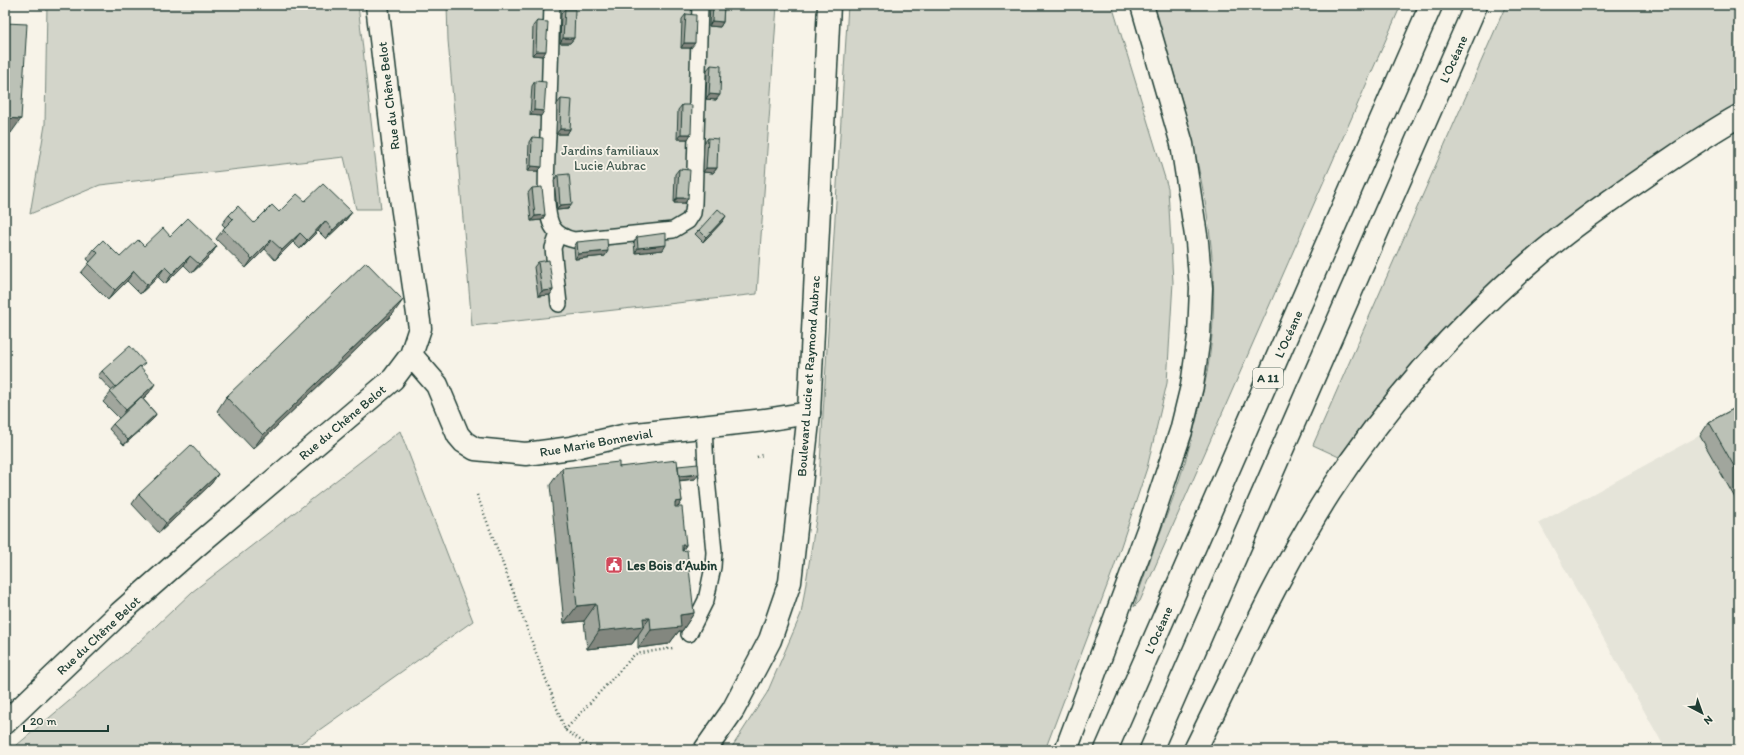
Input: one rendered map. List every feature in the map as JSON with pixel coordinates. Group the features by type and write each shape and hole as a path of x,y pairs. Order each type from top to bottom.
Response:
{"main road":[{"name":"Rue du Chêne Belot","path":"5,723 137,598 393,379 411,355 420,328 395,157 377,5"},
{"name":"Boulevard Lucie et Raymond Aubrac","path":"704,750 733,710 770,640 790,582 809,413 829,5"},
{"path":"1066,750 1150,527 1181,431 1192,386 1199,336 1201,288 1197,242 1182,144 1142,5"},
{"name":"L’Océane","path":"1106,750 1431,5"},
{"name":"L’Océane","path":"1151,750 1476,5"},
{"path":"1195,750 1296,550 1329,494 1365,440 1408,385 1474,314 1533,260 1630,186 1739,116"},
{"name":"Rue Marie Bonnevial","path":"411,355 437,385 458,435 464,442 475,449 526,454 571,448 627,435 809,413"}],"lane":[{"path":"552,5 546,180 549,219 552,227 558,234 574,240 673,230 688,221 693,212 700,5"},
{"path":"558,234 553,248 559,304"},
{"path":"689,634 706,600 713,567 714,552 706,468 704,426"}],"path":[{"path":"756,457 762,455"},
{"path":"477,495 566,730 595,750"},
{"path":"566,730 635,654 674,648 689,634"}],"shaded area":[{"path":"1739,414 1739,750 1666,750 1539,523"}],"green space":[{"path":"47,5 358,5 381,209 356,209 344,157 100,185 30,214 45,125"},
{"name":"Jardins familiaux Lucie Aubrac","path":"447,5 777,5 757,294 472,326 448,40"},
{"path":"848,5 1112,5 1168,188 1173,282 1167,383 1147,468 1113,570 1045,750 730,750 767,693 801,614 817,513"},
{"path":"1153,5 1401,5 1140,601 1134,607 1188,452 1206,378 1212,331 1213,283 1210,236 1203,189 1193,142"},
{"path":"1506,5 1739,5 1739,103 1662,151 1546,235 1432,340 1339,457 1313,445"},
{"path":"400,431 473,621 291,750 11,750 138,643 192,592"}],"building":[{"path":"713,5 724,5 723,22 712,21"},
{"path":"565,9 575,9 574,38 563,38"},
{"path":"686,14 696,15 695,43 684,43"},
{"path":"537,21 548,22 546,51 536,51"},
{"path":"5,23 27,24 21,119 5,118"},
{"path":"711,65 721,66 720,95 709,94"},
{"path":"535,81 546,82 544,111 534,110"},
{"path":"561,99 572,100 570,129 560,129"},
{"path":"682,105 692,105 691,134 681,134"},
{"path":"532,137 543,138 542,167 531,166"},
{"path":"708,138 718,139 717,168 706,168"},
{"path":"679,169 690,170 688,198 677,198"},
{"path":"569,174 572,204 560,205 558,175"},
{"path":"323,184 352,212 333,230 325,221 307,240 300,233 282,250 271,240 252,259 223,229 233,219 229,215 238,206 254,223 272,205 279,212 297,194 305,201"},
{"path":"542,187 545,215 535,216 532,188"},
{"path":"718,209 726,216 706,237 699,230"},
{"path":"188,218 217,246 199,264 190,256 172,274 165,267 147,285 134,271 115,290 88,264 98,253 94,249 103,240 120,257 138,240 144,246 163,228 170,236"},
{"path":"666,233 666,245 638,248 637,237"},
{"path":"607,239 608,251 578,254 577,242"},
{"path":"549,260 553,290 542,291 538,262"},
{"path":"366,262 403,300 263,435 226,397"},
{"path":"130,346 145,363 116,387 102,371"},
{"path":"140,366 155,384 126,410 110,392"},
{"path":"141,397 156,414 128,440 113,424"},
{"path":"1739,406 1739,475 1709,422"},
{"path":"191,445 218,474 166,523 139,494"},
{"name":"Les Bois d’Aubin","path":"677,460 682,501 675,502 675,507 682,507 686,545 682,545 682,551 687,550 694,613 680,615 681,627 651,630 650,618 643,618 644,626 599,631 596,604 577,606 562,468 619,462 619,467"},
{"path":"698,464 699,474 679,476 678,466"}],"place":[{"name":"Les Bois d’Aubin","path":"614,565"}]}
